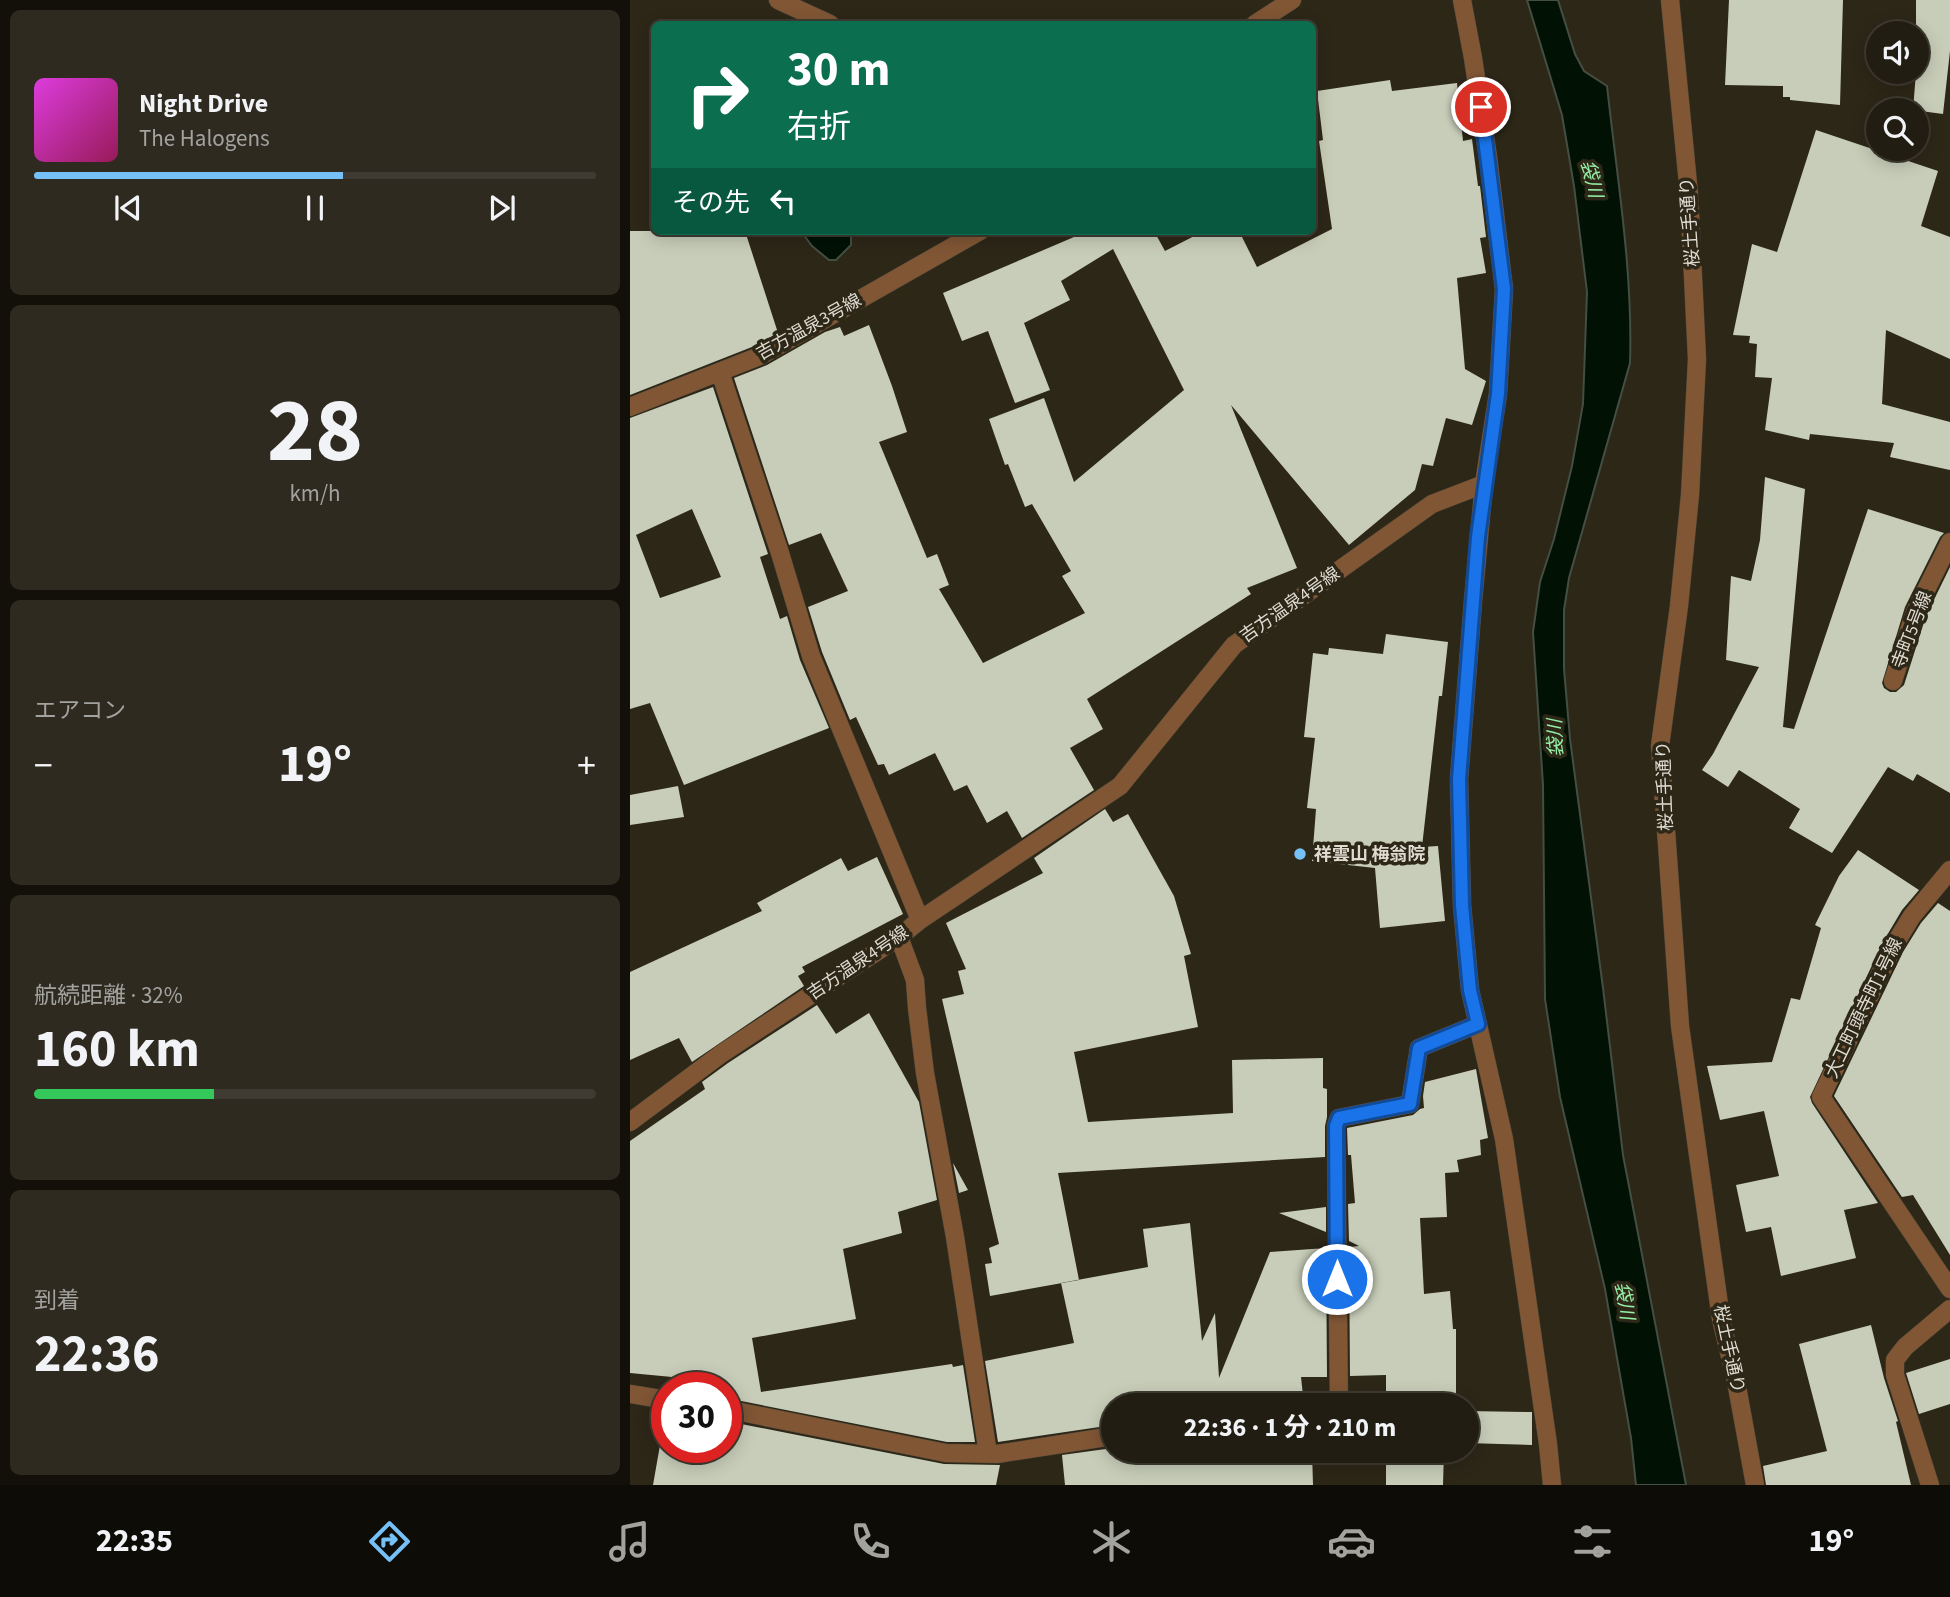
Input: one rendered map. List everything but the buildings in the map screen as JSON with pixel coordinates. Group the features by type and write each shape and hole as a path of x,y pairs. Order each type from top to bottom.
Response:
{"street":[{"path":"778,0 824,21"},
{"path":"1260,21 1292,0"},
{"path":"1462,0 1488,157 1504,289 1498,394 1476,562 1459,779 1462,905 1470,990 1504,1139 1552,1485"},
{"name":"桜土手通り","path":"1670,0 1689,194 1697,359 1690,495 1660,747 1680,1026 1721,1319 1736,1381 1755,1485"},
{"name":"吉方温泉3号線","path":"630,407 762,355 973,235"},
{"path":"720,372 811,656 920,919"},
{"name":"吉方温泉4号線","path":"630,1122 721,1054 899,937 920,919 1119,786 1234,645 1432,504 1485,484"},
{"name":"寺町5号線","path":"1893,681 1915,612 1950,542"},
{"name":"大工町頭寺町1号線","path":"1950,870 1912,916 1893,947 1821,1097 1950,1289"},
{"path":"899,937 915,980 925,1073 955,1237 988,1454"},
{"path":"1339,1393 1336,1126 1339,1118 1410,1104 1419,1048 1478,1024"},
{"path":"1930,1485 1895,1375 1895,1360 1905,1347 1950,1309"},
{"path":"630,1394 651,1397"},
{"path":"742,1412 946,1453 988,1454 1101,1438"}],"water":[{"name":"袋川","path":"1527,0 1558,0 1575,54 1584,71 1607,86 1623,224 1629,293 1630,363 1569,578 1564,610 1564,669 1570,739 1623,1155 1686,1485 1636,1485 1631,1438 1605,1289 1560,1097 1545,999 1543,785 1533,632 1540,582 1572,466 1583,404 1587,292 1562,115"},
{"path":"804,235 851,235 851,245 836,260 829,260"}],"place":[{"name":"祥雲山 梅翁院","path":"1300,854"}],"route":[{"path":"1337,1279 1336,1126 1339,1118 1410,1104 1419,1048 1478,1024 1470,990 1462,905 1459,779 1478,537 1498,394 1504,289 1481,107"}]}
